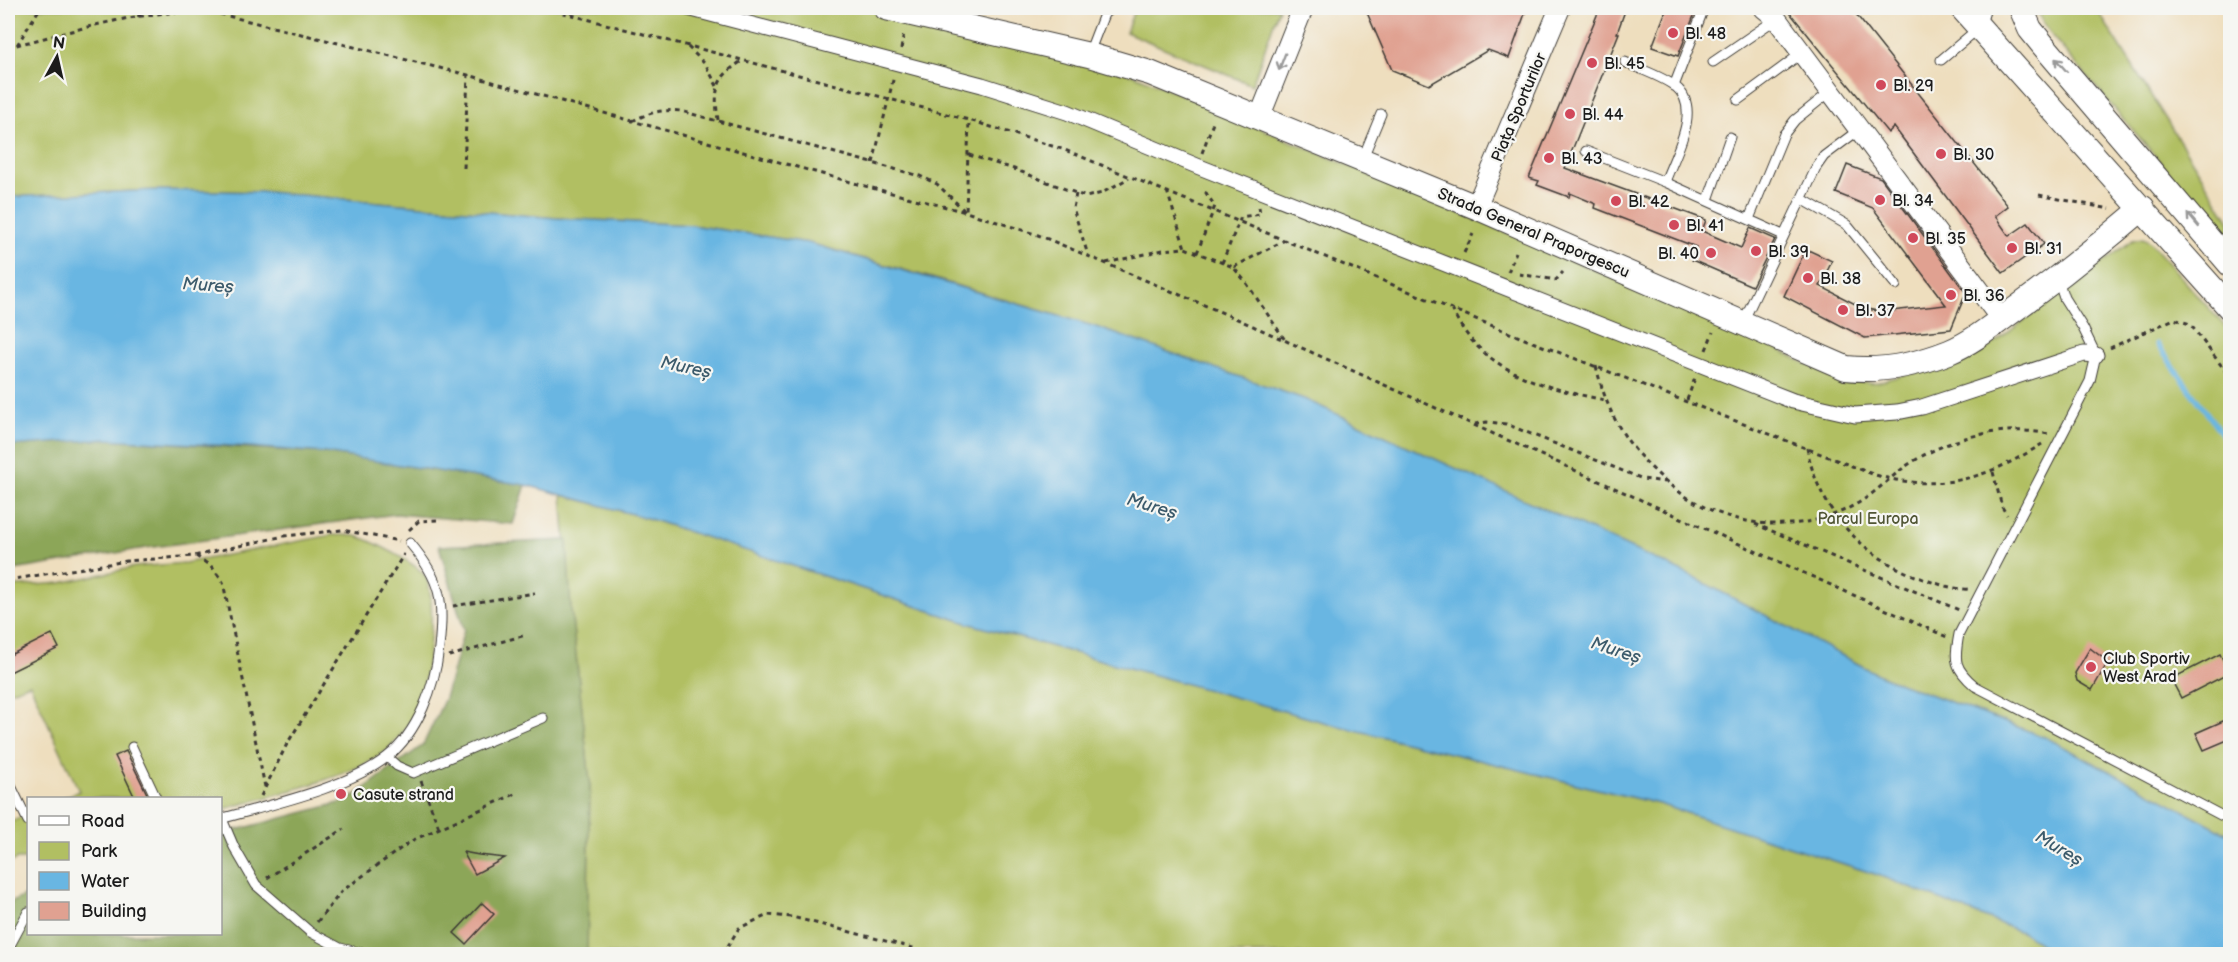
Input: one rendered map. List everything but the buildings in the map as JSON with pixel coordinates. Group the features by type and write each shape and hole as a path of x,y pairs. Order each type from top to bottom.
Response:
{"street":[{"path":"688,8 982,85 1067,112 1197,166 1793,401 1832,412 1872,415 1922,407 2084,354 2096,355"},
{"path":"1260,116 1303,8"},
{"name":"Piața Sporturilor","path":"1476,207 1560,8"},
{"path":"1962,8 1983,17 2132,210 2230,308"},
{"path":"2021,8 2030,29 2100,108 2230,264"},
{"name":"Strada General Praporgescu","path":"900,9 1089,55 1150,73 1260,116 1476,207 1837,364 1869,370 1892,368 1950,351 1975,338 2058,278 2132,210"},
{"path":"1770,13 1860,129 2001,319"}],"lane":[{"path":"1089,55 1105,8"},
{"path":"1674,86 1704,8"},
{"path":"1713,62 1770,13"},
{"path":"1941,60 1983,17"},
{"path":"1738,100 1802,53"},
{"path":"1625,62 1674,86 1683,95 1688,117 1665,182"},
{"path":"1749,219 1784,134 1795,120 1831,91"},
{"path":"1362,160 1381,114"},
{"path":"1743,322 1783,235 1824,156 1860,129"},
{"path":"1708,200 1730,137"},
{"path":"1586,151 1708,200 1783,235"},
{"path":"1802,199 1847,225 1896,285"},
{"path":"2058,278 2064,298 2096,355 2090,381 1959,634 1954,657 1960,673 1975,686 2230,820"},
{"path":"222,819 343,781 387,757 402,742 420,713 438,660 442,608 433,575 410,543"},
{"path":"387,757 397,766 413,773 543,718"},
{"path":"132,747 156,797"},
{"path":"8,780 27,819"},
{"path":"222,821 256,885 310,932 340,948 367,954"},
{"path":"8,949 27,914"}],"path":[{"path":"17,45 40,8"},
{"path":"138,17 143,8"},
{"path":"219,8 220,14"},
{"path":"545,8 969,120 1065,150 1596,366 1889,479 1956,482 1993,472 2055,435 2019,431 1980,434 1935,451 1889,479 1864,500 1836,514 1805,522 1753,524"},
{"path":"8,47 138,17 174,12 220,14 468,75 966,212 1038,235 1286,341 1915,625 1949,638 1959,634"},
{"path":"687,46 706,65 717,86 718,121"},
{"path":"717,86 726,73 742,61"},
{"path":"873,163 897,64"},
{"path":"464,168 468,75"},
{"path":"1197,166 1221,101"},
{"path":"632,121 650,112 665,109 873,163 920,176 937,184 966,212"},
{"path":"966,212 969,120"},
{"path":"969,155 1036,176 1076,194 1094,197 1130,177"},
{"path":"1197,253 1214,204 1206,191 1213,189"},
{"path":"1167,191 1185,248"},
{"path":"1076,194 1073,208 1088,256"},
{"path":"2039,195 2132,210"},
{"path":"1222,263 1239,221"},
{"path":"1464,253 1473,234"},
{"path":"1233,267 1285,240"},
{"path":"1105,263 1163,250 1185,248 1233,267 1286,341"},
{"path":"1509,271 1516,252"},
{"path":"1451,308 1470,340 1486,356 1512,372 1541,385 1605,400"},
{"path":"2096,355 2174,319 2190,324 2230,377"},
{"path":"1686,400 1713,332"},
{"path":"1596,366 1605,400 1619,429 1641,458 1666,482 1697,502 1970,614"},
{"path":"1473,424 1487,422 1506,424 1642,479 1666,482"},
{"path":"1807,448 1816,481 1836,514 1857,541 1891,567 1943,586 1983,588"},
{"path":"1993,472 2002,507 2016,526"},
{"path":"255,808 287,744 410,543 409,531 412,526 419,521 437,520"},
{"path":"8,580 127,561 194,555 284,536 342,530 410,543"},
{"path":"194,555 212,567 223,582 265,787"},
{"path":"442,608 535,593"},
{"path":"438,660 526,635"},
{"path":"417,771 440,828"},
{"path":"310,932 342,891 411,841 517,792"},
{"path":"256,885 344,830"},
{"path":"723,954 739,928 768,915 792,916 913,948 925,954"}],"green space":[{"name":"Parcul Europa","path":"8,8 868,8 1135,75 1762,341 1819,370 1849,380 1864,382 1879,382 1983,351 2133,240 2143,238 2149,241 2230,332 2230,835 2047,738 1881,676 1687,574 1304,399 1093,326 932,278 809,243 691,225 556,218 268,192 157,190 8,197"},
{"path":"1135,8 1279,8 1252,85 1126,32"},
{"path":"2034,8 2096,8 2230,221 2230,243 2052,36"},
{"path":"106,439 325,453 526,485 513,524 396,514 146,548 8,571 8,446"},
{"path":"562,495 647,518 967,623 1331,724 1659,804 1878,875 2024,933 2055,954 587,954 590,782 571,610"},
{"path":"332,535 350,535 395,554 421,571 429,588 431,603 428,660 418,706 400,735 387,750 354,769 283,793 222,810 222,797 65,797 79,791 30,684 8,692 8,587 61,583 135,567 185,563"},
{"path":"567,540 571,610 590,782 587,954 8,954 8,904 27,894 27,935 222,935 222,834 347,801 423,745 445,698 464,630 439,546"},
{"path":"27,814 27,859 17,859 8,864 8,823"}],"water":[{"name":"Mureș","path":"157,190 268,192 556,218 691,225 809,243 1093,326 1304,399 1687,574 1881,676 2047,738 2230,835 2230,954 2055,954 2024,933 1878,875 1659,804 1331,724 967,623 647,518 526,485 325,453 251,447 106,439 8,446 8,197"}],"waterway":[{"path":"2157,344 2230,445"}],"place":[{"name":"Bl. 48","path":"1673,33"},
{"name":"Bl. 45","path":"1592,63"},
{"name":"Bl. 29","path":"1881,85"},
{"name":"Bl. 44","path":"1570,114"},
{"name":"Bl. 30","path":"1941,154"},
{"name":"Bl. 43","path":"1549,158"},
{"name":"Bl. 34","path":"1880,200"},
{"name":"Bl. 42","path":"1616,201"},
{"name":"Bl. 41","path":"1674,225"},
{"name":"Bl. 35","path":"1913,238"},
{"name":"Bl. 31","path":"2012,248"},
{"name":"Bl. 39","path":"1756,251"},
{"name":"Bl. 40","path":"1711,253"},
{"name":"Bl. 38","path":"1808,278"},
{"name":"Bl. 36","path":"1951,295"},
{"name":"Bl. 37","path":"1843,310"},
{"name":"Club Sportiv West Arad","path":"2091,667"},
{"name":"Casute strand","path":"341,794"}]}
